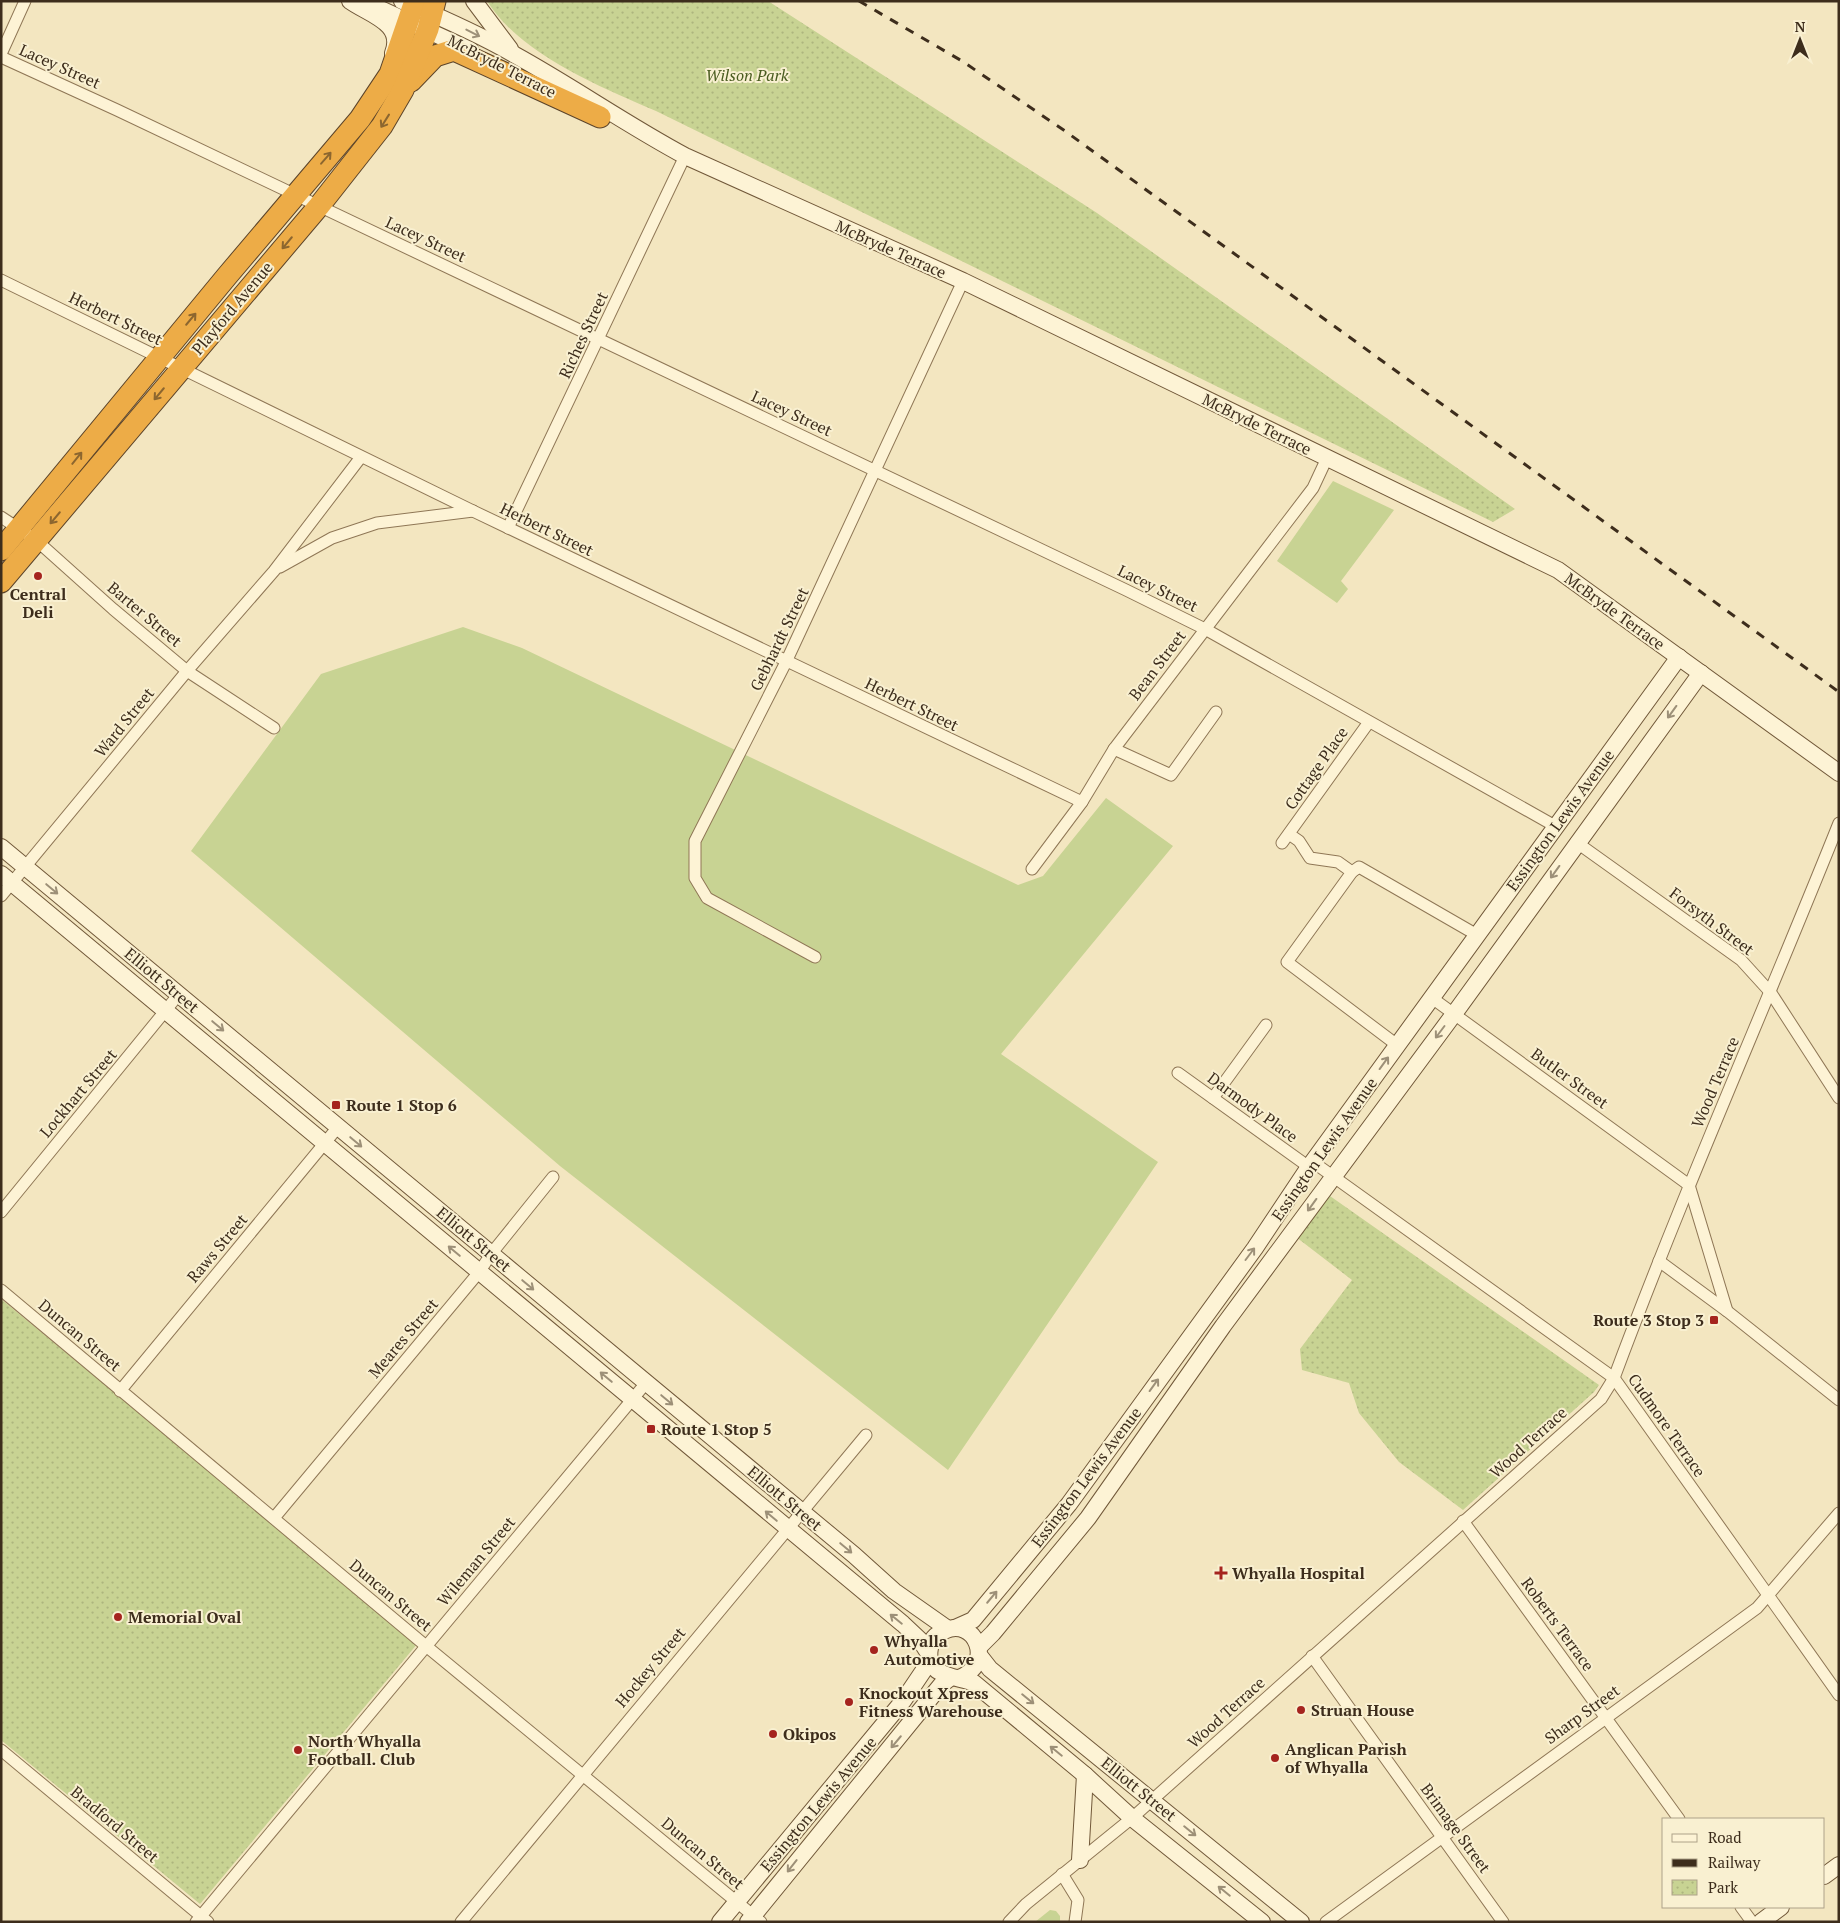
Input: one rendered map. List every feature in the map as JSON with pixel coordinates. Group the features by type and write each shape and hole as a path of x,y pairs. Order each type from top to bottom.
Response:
{"highway":[{"name":"Playford Avenue","path":"1,582 28,534 159,357 368,108 390,74 419,11"},
{"name":"Playford Avenue","path":"1,550 28,534 180,369 319,206 382,126 403,90 419,11"},
{"path":"403,90 435,56 454,50 600,117"}],"main road":[{"path":"350,1 379,17 391,28 395,38 395,50 368,108"},
{"name":"McBryde Terrace","path":"362,1 419,11 514,54 641,132 685,156 963,281 1558,570 1839,773"},
{"path":"474,1 514,54"},
{"name":"McBryde Terrace","path":"419,11 550,90 600,117 641,132"},
{"name":"Essington Lewis Avenue","path":"952,1628 973,1620 1069,1504 1255,1248 1311,1164 1679,658"},
{"name":"Essington Lewis Avenue","path":"979,1651 1088,1518 1223,1326 1332,1176 1454,1014 1576,842 1701,673"},
{"path":"1555,826 1576,842"},
{"name":"Elliott Street","path":"1,847 801,1511 894,1591 952,1628"},
{"name":"Elliott Street","path":"7,879 903,1624 920,1640 930,1657"},
{"path":"952,1628 970,1634 979,1651 973,1670 955,1678 938,1672 930,1657 934,1638 952,1628"},
{"name":"Elliott Street","path":"979,1651 990,1669 1300,1922"},
{"name":"Essington Lewis Avenue","path":"720,1922 903,1701 930,1657"},
{"name":"Essington Lewis Avenue","path":"754,1919 941,1685 955,1678"},
{"name":"Elliott Street","path":"955,1678 974,1683 1084,1775 1132,1818 1262,1922"},
{"path":"1080,1860 1084,1775"},
{"path":"1825,1875 1839,1865"},
{"path":"1760,1922 1780,1908"}],"street":[{"path":"1,56 25,1"},
{"name":"Lacey Street","path":"1,56 875,470 1205,629 1555,826"},
{"name":"Riches Street","path":"508,528 685,156"},
{"name":"Herbert Street","path":"1,280 473,512 1082,802"},
{"name":"Gebhardt Street","path":"815,957 707,898 695,878 695,842 786,662 963,281"},
{"name":"Ward Street","path":"1,896 7,879 26,867 187,671 274,570 361,457"},
{"name":"Bean Street","path":"1032,868 1082,802 1114,749 1313,488 1327,458"},
{"name":"Ward Street","path":"274,570 332,538 377,523 473,512"},
{"name":"Barter Street","path":"1,517 28,534 187,671 274,728"},
{"path":"1114,749 1171,775 1216,712"},
{"name":"Cottage Place","path":"1282,843 1369,722"},
{"name":"Wood Terrace","path":"1009,1922 1026,1904 1132,1818 1463,1520 1601,1399 1614,1378 1689,1185 1771,993 1839,822"},
{"name":"Cottage Place","path":"1289,834 1299,841 1310,858 1338,862 1352,872 1359,868 1477,935"},
{"name":"Forsyth Street","path":"1576,842 1740,960 1771,993 1839,1098"},
{"path":"1352,872 1287,962 1397,1045"},
{"name":"Lockhart Street","path":"1,1212 179,994"},
{"name":"Butler Street","path":"1432,998 1689,1185"},
{"path":"1213,1098 1266,1025"},
{"name":"Darmody Place","path":"1178,1073 1311,1164"},
{"name":"Raws Street","path":"120,1391 338,1127"},
{"name":"Cudmore Terrace","path":"1311,1164 1332,1176 1614,1378 1839,1694"},
{"name":"Meares Street","path":"274,1518 479,1272 491,1254 553,1178"},
{"path":"1689,1185 1727,1311"},
{"path":"1659,1261 1727,1311 1839,1400"},
{"name":"Duncan Street","path":"1,1290 426,1646 736,1902 754,1919"},
{"name":"Wileman Street","path":"202,1920 426,1646 646,1383"},
{"name":"Hockey Street","path":"461,1922 582,1774 866,1435"},
{"name":"Sharp Street","path":"1326,1922 1442,1835 1757,1608 1839,1514"},
{"name":"Roberts Terrace","path":"1463,1520 1677,1818"},
{"name":"Brimage Street","path":"1312,1656 1503,1922"},
{"name":"Bradford Street","path":"1,1750 202,1920"},
{"path":"1062,1874 1078,1900 1076,1922"},
{"path":"1742,1908 1752,1922"}],"green space":[{"name":"Wilson Park","path":"487,1 768,1 1097,213 1515,509 1493,522 656,111 587,80 540,53 519,37 501,20"},
{"path":"1333,481 1394,510 1341,581 1348,589 1337,603 1277,561"},
{"path":"463,627 522,648 1018,885 1043,876 1106,798 1173,846 1001,1054 1158,1162 948,1470 560,1166 191,851 321,674"},
{"path":"1330,1196 1599,1385 1594,1392 1463,1510 1399,1462 1359,1413 1349,1383 1302,1370 1300,1349 1352,1280 1296,1237"},
{"path":"1,1299 418,1643 200,1904 1,1740"},
{"path":"1050,1910 1056,1911 1060,1916 1060,1922 1035,1922"}],"railway":[{"path":"859,1 962,61 1065,131 1839,692"}],"place":[{"name":"Central Deli","path":"38,576"},
{"name":"Route 1 Stop 6","path":"336,1105"},
{"name":"Route 3 Stop 3","path":"1714,1320"},
{"name":"Route 1 Stop 5","path":"651,1429"},
{"name":"Whyalla Hospital","path":"1221,1573"},
{"name":"Memorial Oval","path":"118,1617"},
{"name":"Whyalla Automotive","path":"874,1650"},
{"name":"Knockout Xpress Fitness Warehouse","path":"849,1702"},
{"name":"Struan House","path":"1301,1710"},
{"name":"Okipos","path":"773,1734"},
{"name":"North Whyalla Football. Club","path":"298,1750"},
{"name":"Anglican Parish of Whyalla","path":"1275,1758"}]}
